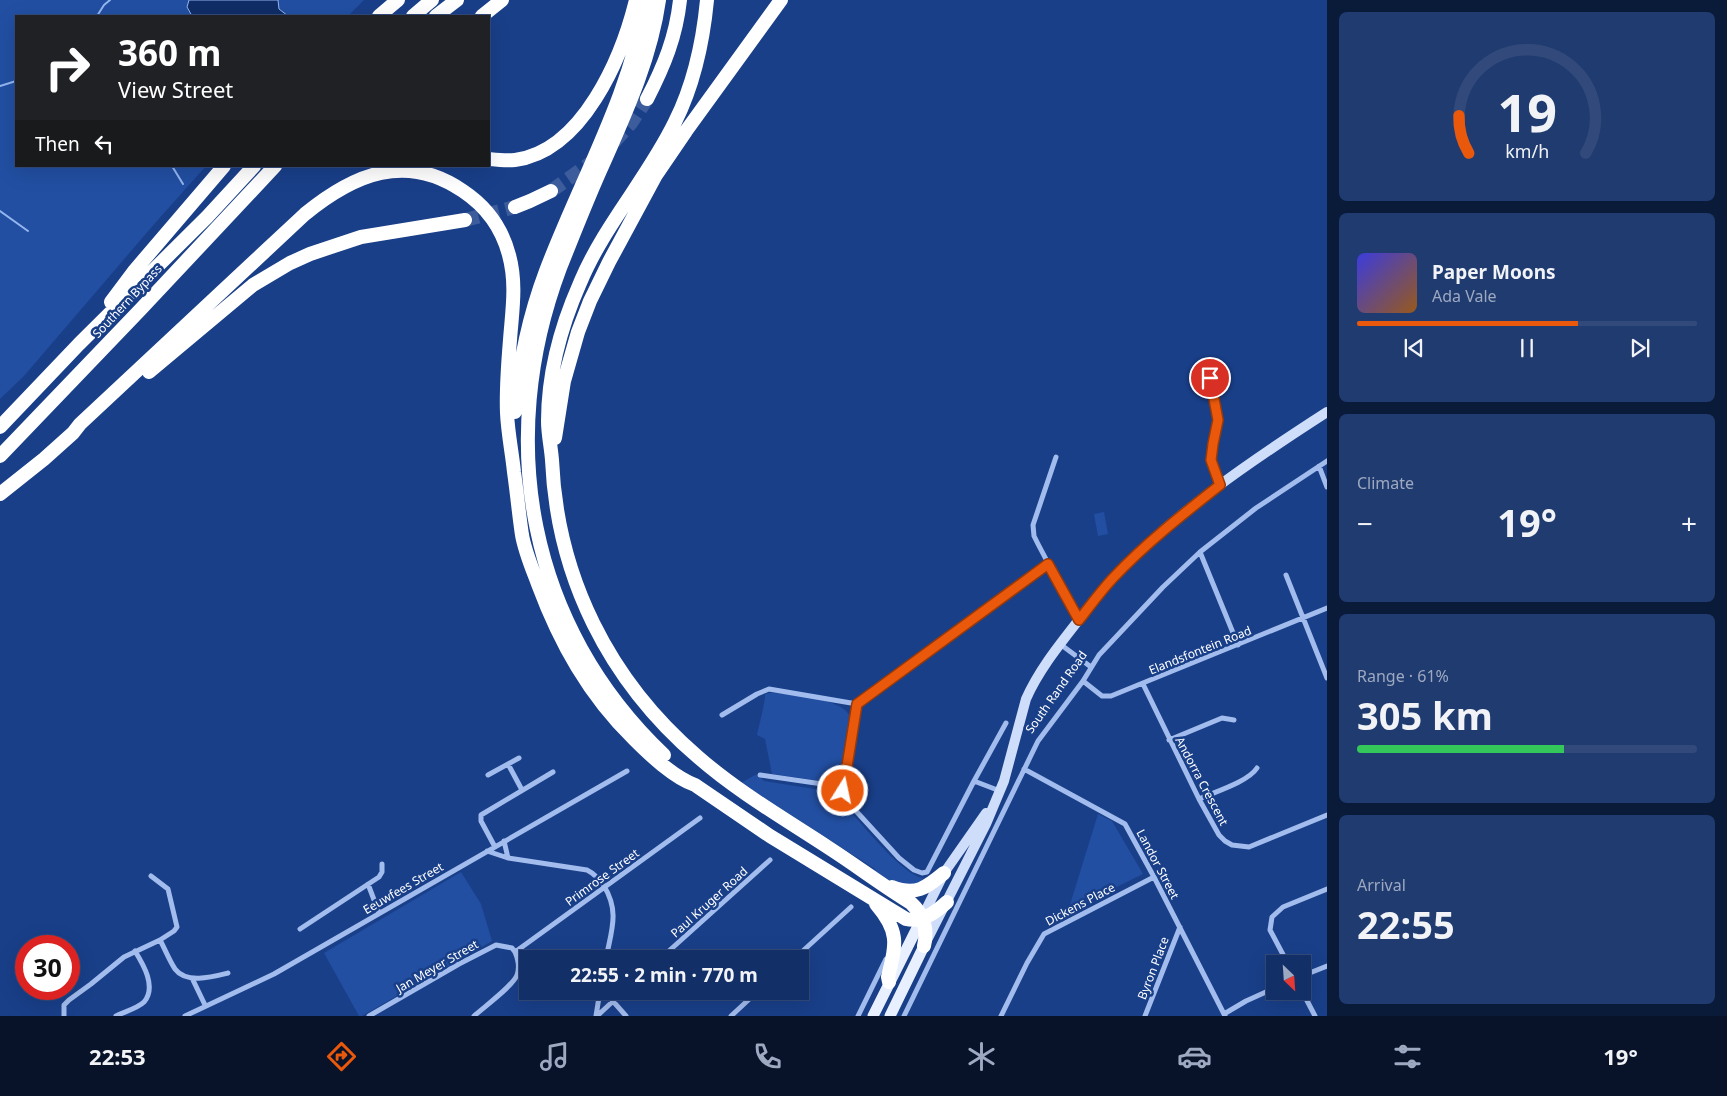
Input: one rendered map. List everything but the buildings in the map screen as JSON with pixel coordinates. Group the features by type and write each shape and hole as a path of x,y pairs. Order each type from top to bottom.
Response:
{"highway":[{"path":"374,15 391,0"},
{"path":"380,15 398,0"},
{"path":"414,15 432,0"},
{"path":"437,15 457,0"},
{"path":"483,15 502,0"},
{"path":"490,159 507,161 529,157 560,140 574,126 599,93 622,49 636,0"},
{"path":"513,460 518,377 537,297 566,220 627,76 638,42 646,0"},
{"path":"659,0 647,56 631,100 583,212 552,292 540,329 531,375 527,442 536,533 542,557 567,620 582,650 627,716 694,785"},
{"path":"647,99 670,51 680,0"},
{"path":"707,0 697,60 690,86 675,123 592,257 569,309 560,336 551,382 548,423 557,509 566,554 574,580 590,618 622,673 666,727 698,757 747,794 911,903 919,911 926,931 924,946"},
{"path":"552,451 564,381 573,348 590,301 609,262 656,175 781,0"},
{"path":"73,350 135,270 223,167"},
{"name":"Southern Bypass","path":"0,427 73,350 207,217 253,167"},
{"name":"Southern Bypass","path":"0,456 274,167"},
{"path":"0,494 44,459 77,429 322,200 354,181 367,176 396,170 424,173 451,182 475,199 491,216 506,243 512,268 514,294 509,357 508,439 513,460 523,537 530,561 556,628 570,656 594,694 618,724 644,750 676,775 778,841 906,919 912,920 932,914 947,902"},
{"path":"515,207 530,202 550,191"},
{"path":"77,429 101,413 226,306 253,285 282,267 310,254 361,236 465,220"},
{"path":"880,882 900,890 915,891 929,886 944,873"},
{"path":"871,897 887,917 893,931 895,948 888,977 889,982"}],"main road":[{"name":"South Rand Road","path":"890,1016 986,824 1011,760 1026,699 1036,678 1060,644 1111,580 1185,513 1220,485 1327,412"},
{"name":"South Rand Road","path":"873,1016 944,873 997,796"}],"street":[{"path":"1206,362 1218,416 1211,455 1220,485"},
{"path":"1056,457 1033,528 1048,564 1079,620"},
{"name":"South Rand Road","path":"905,1014 1042,734 1083,681 1091,666 1162,587 1200,552 1256,508 1327,461"},
{"path":"1318,466 1327,487"},
{"path":"1200,552 1238,645"},
{"path":"760,775 843,787 857,704 1048,564"},
{"path":"1286,574 1327,678"},
{"name":"Elandsfontein Road","path":"1083,681 1102,696 1108,697 1327,608"},
{"path":"1060,644 1091,666"},
{"name":"Andorra Crescent","path":"1143,684 1199,799 1222,838 1228,843 1239,846 1254,845 1327,815"},
{"path":"722,715 769,689 857,704"},
{"path":"1169,740 1222,718 1234,720"},
{"name":"South Rand Road","path":"843,787 844,796 848,802 898,858 917,872 924,873 929,870 1006,723"},
{"path":"488,775 519,758"},
{"path":"508,764 522,790"},
{"path":"1199,799 1246,778 1254,773 1257,768"},
{"name":"Landor Street","path":"1024,769 1123,822 1154,877 1225,1015"},
{"name":"Eeuwfees Street","path":"185,1016 274,974 627,771"},
{"path":"495,847 481,821 481,815 553,772"},
{"path":"974,781 997,796"},
{"name":"Primrose Street","path":"515,952 700,818"},
{"path":"504,842 508,858"},
{"path":"488,851 508,858 587,870 597,876 612,902 614,915 608,950"},
{"name":"Paul Kruger Road","path":"670,950 770,860"},
{"path":"300,929 381,874 382,864"},
{"path":"64,1016 63,1010 66,1003 124,957 160,940 174,931 176,927 168,889 151,876"},
{"name":"Dickens Place","path":"1001,1016 1044,934 1154,877"},
{"path":"368,884 379,913"},
{"path":"1283,955 1270,930 1272,917 1283,907 1327,889"},
{"path":"804,950 851,907"},
{"name":"Byron Place","path":"1145,1016 1180,927"},
{"path":"160,940 175,970 185,977 216,976 228,973"},
{"name":"Jan Meyer Street","path":"369,1016 490,947 496,945 504,946 512,948 515,952"},
{"path":"116,1016 144,1002 148,994 147,974 135,951"},
{"path":"474,1016 517,976 518,960 515,952"},
{"path":"858,1016 886,959"},
{"path":"1311,972 1327,966"},
{"path":"192,978 205,1005"},
{"path":"1225,1015 1246,1001 1266,992"},
{"path":"596,1016 599,1000"},
{"path":"731,1016 748,1000"},
{"path":"1307,1000 1315,1016"},
{"path":"596,1016 613,1001 626,1016"},
{"path":"905,1014 912,1016"}],"shaded area":[{"path":"0,0 364,0 349,15 15,15 15,167 205,167 24,376 0,399"},
{"path":"189,0 278,0 279,9 287,15 191,15 187,7"},
{"path":"1104,512 1108,534 1098,536 1094,514"},
{"path":"765,694 815,698 839,706 847,711 850,718 848,737 842,772 837,779 828,782 772,774 765,739 757,735"},
{"path":"755,775 764,781 827,791 848,809 894,859 914,875 923,878 919,888 899,888 874,871 875,869 741,783"},
{"path":"1098,814 1112,821 1143,874 1068,911"},
{"path":"461,872 481,904 492,941 359,1016 324,953"}],"waterway":[{"path":"98,15 110,0"},
{"path":"0,86 15,81"},
{"path":"173,167 183,184"},
{"path":"0,211 28,231"}],"tunnel":[{"path":"614,142 631,123 647,99"},
{"path":"551,191 595,160"},
{"path":"465,220 515,207"}],"route":[{"path":"843,791 857,704 1048,564 1079,620 1097,596 1130,561 1220,485 1211,460 1218,420 1210,378"}]}
